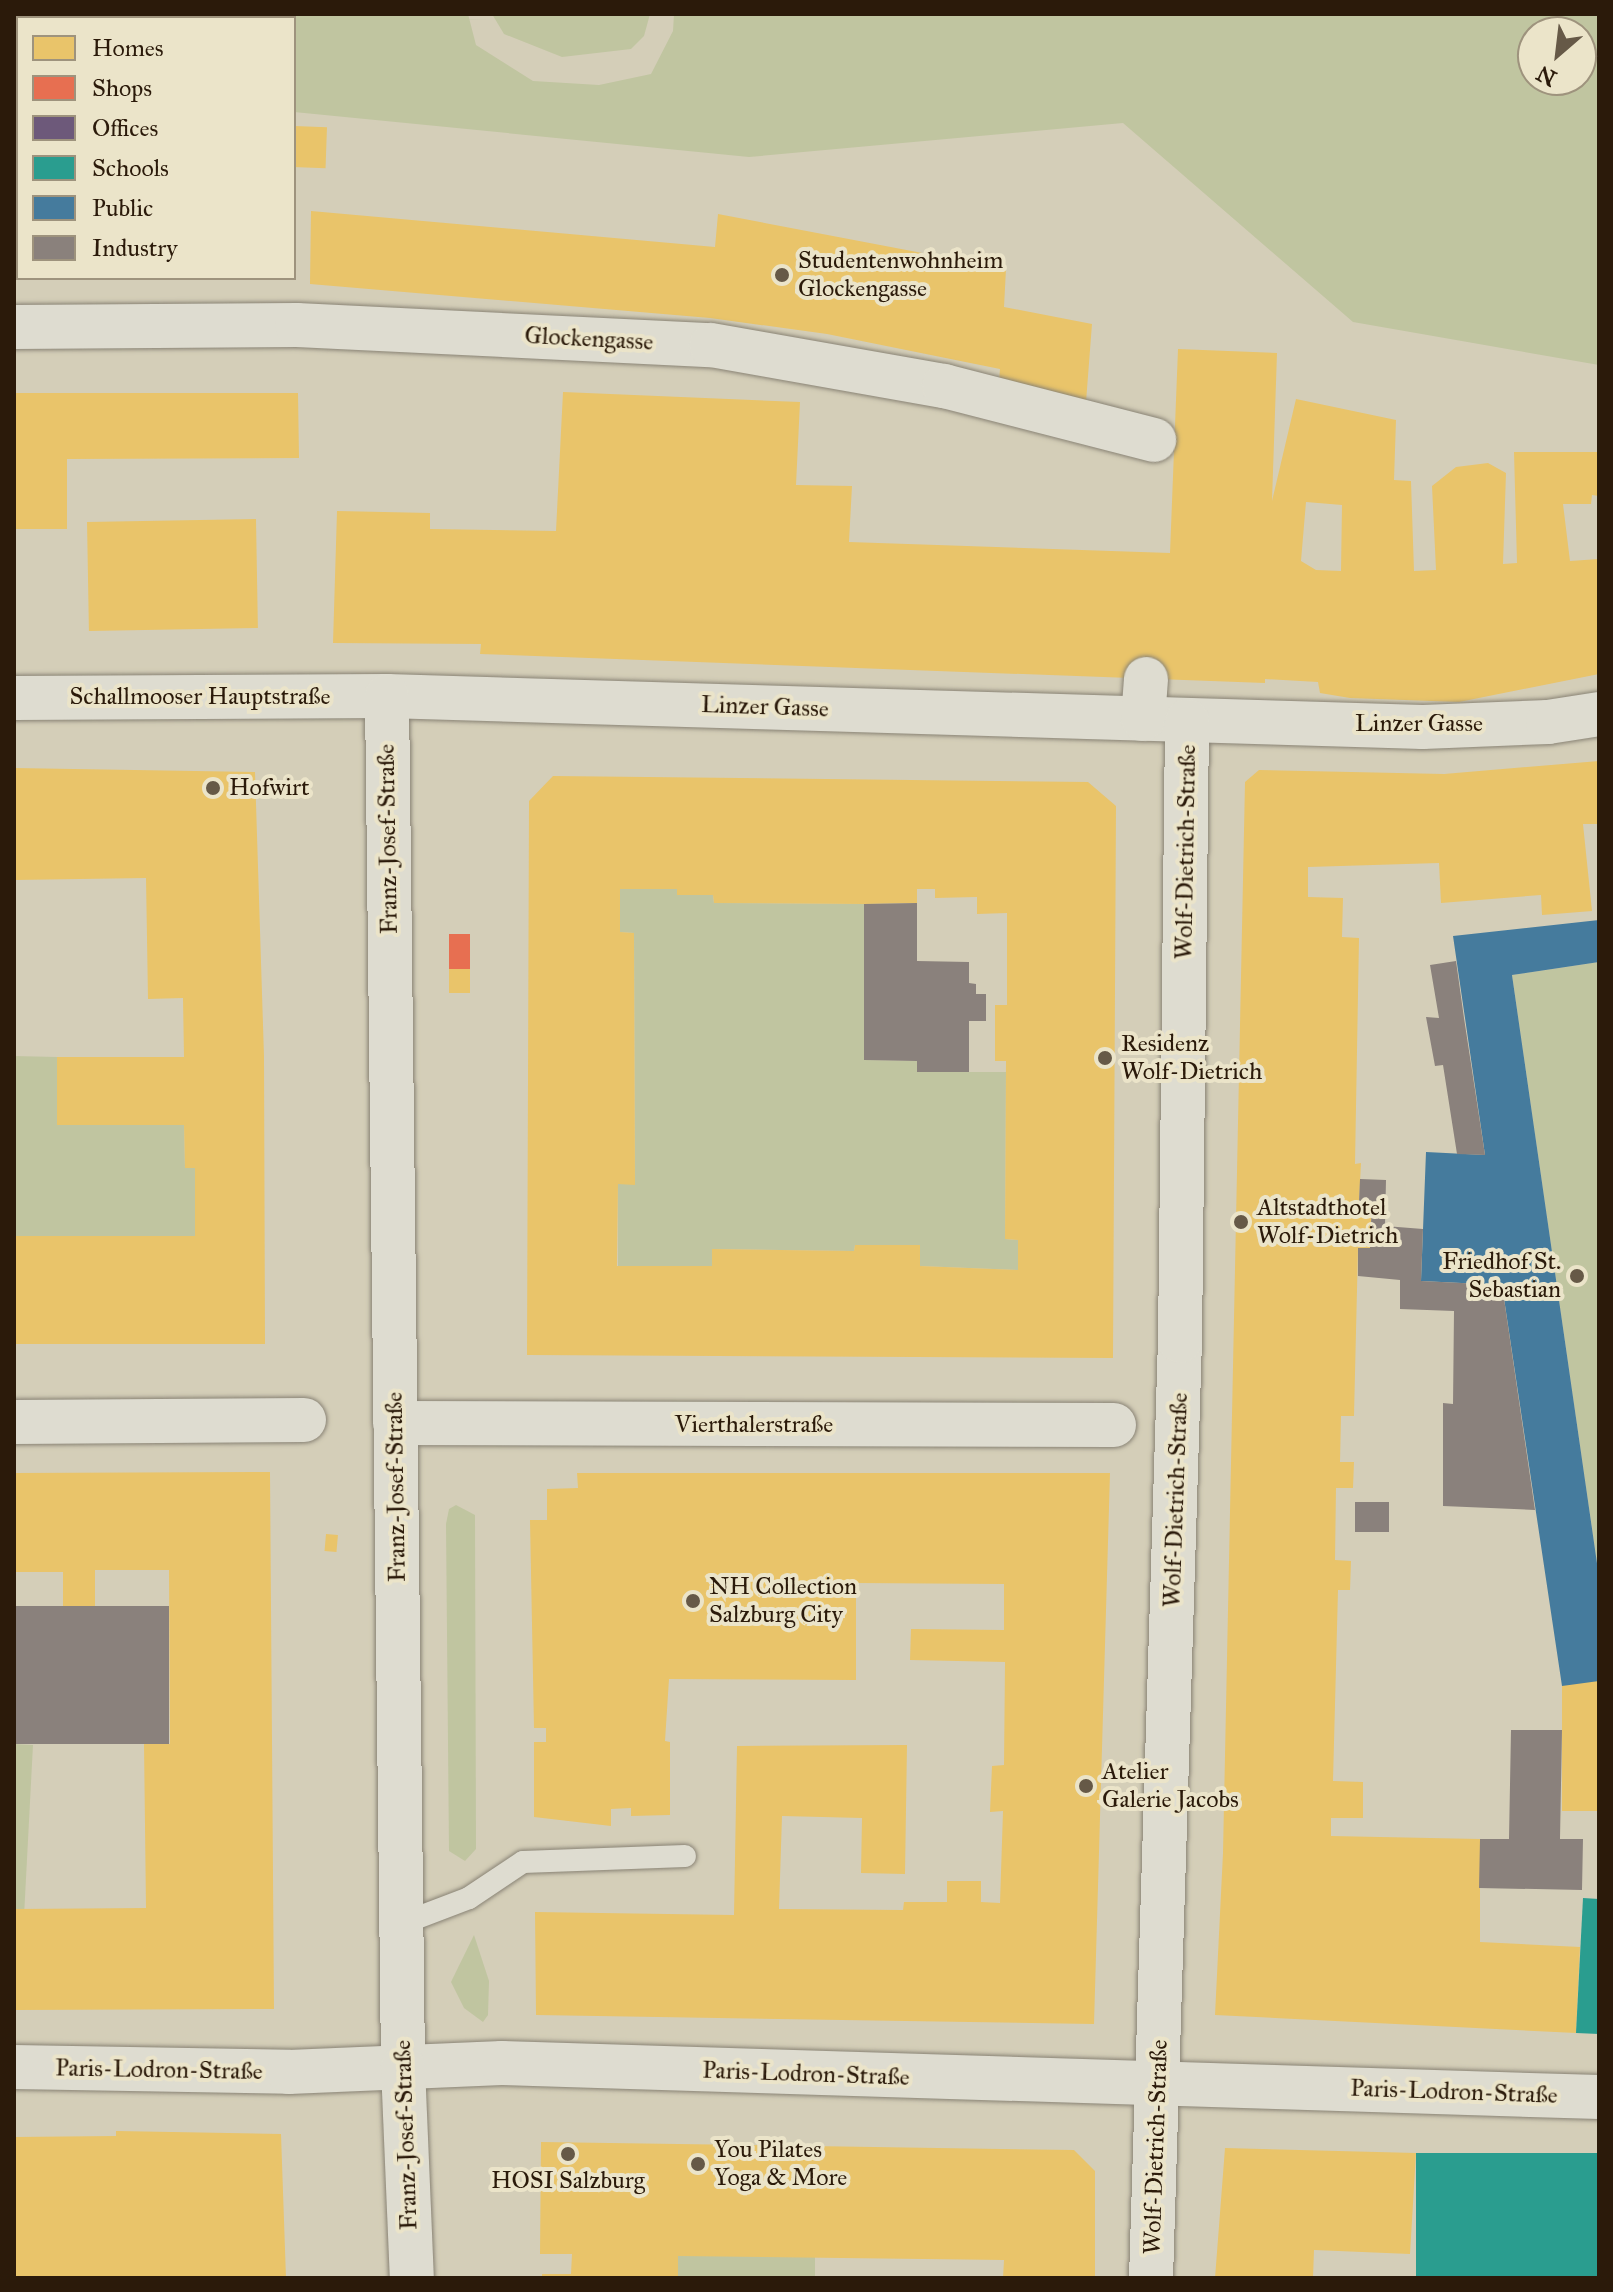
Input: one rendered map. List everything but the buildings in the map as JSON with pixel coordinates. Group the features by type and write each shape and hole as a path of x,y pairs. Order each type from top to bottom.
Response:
{"street":[{"name":"Glockengasse","path":"14,327 297,325 711,345 944,386 1154,440"},
{"name":"Schallmooser Hauptstraße","path":"14,698 387,696"},
{"name":"Linzer Gasse","path":"387,696 1145,699 1187,721 1423,727 1548,722 1599,714"},
{"name":"Franz-Josef-Straße","path":"387,696 403,2067 412,2278"},
{"name":"Wolf-Dietrich-Straße","path":"1151,2278 1180,1341 1187,721"},
{"path":"14,1422 304,1420"},
{"name":"Vierthalerstraße","path":"395,1423 1114,1425"},
{"name":"Paris-Lodron-Straße","path":"14,2067 289,2072 502,2063 1599,2097"}],"lane":[{"path":"401,1924 469,1898 523,1862 685,1856"}],"green space":[{"path":"14,14 468,14 476,45 533,81 599,85 651,74 673,31 674,14 1599,14 1599,365 1353,322 1123,123 749,157 296,112 296,16 16,16 14,91"},
{"path":"492,14 650,14 644,36 631,49 562,57 504,34"},
{"path":"620,889 677,889 678,895 713,895 714,903 864,904 865,1060 917,1061 918,1072 1006,1072 1005,1239 1018,1240 1018,1270 920,1266 919,1245 855,1245 854,1251 713,1249 712,1266 618,1266 618,1184 635,1184 634,933 620,932"},
{"name":"Friedhof St. Sebastian","path":"1599,962 1599,1577 1512,975"},
{"path":"14,1056 57,1057 58,1125 184,1125 185,1168 195,1168 195,1236 14,1236"},
{"path":"456,1505 475,1515 476,1849 465,1861 449,1851 446,1524 449,1509"},
{"path":"14,1744 33,1745 24,1910 14,1909"},
{"path":"474,1935 489,1981 488,2015 483,2022 464,2008 451,1982"},
{"path":"678,2256 815,2256 815,2278 678,2278"}],"place":[{"name":"Studentenwohnheim Glockengasse","path":"782,275"},
{"name":"Hofwirt","path":"213,788"},
{"name":"Residenz Wolf-Dietrich","path":"1105,1058"},
{"name":"Altstadthotel Wolf-Dietrich","path":"1241,1222"},
{"name":"Friedhof St. Sebastian","path":"1577,1276"},
{"name":"NH Collection Salzburg City","path":"693,1601"},
{"name":"Atelier Galerie Jacobs","path":"1086,1786"},
{"name":"HOSI Salzburg","path":"568,2154"},
{"name":"You Pilates Yoga & More","path":"698,2164"}]}
